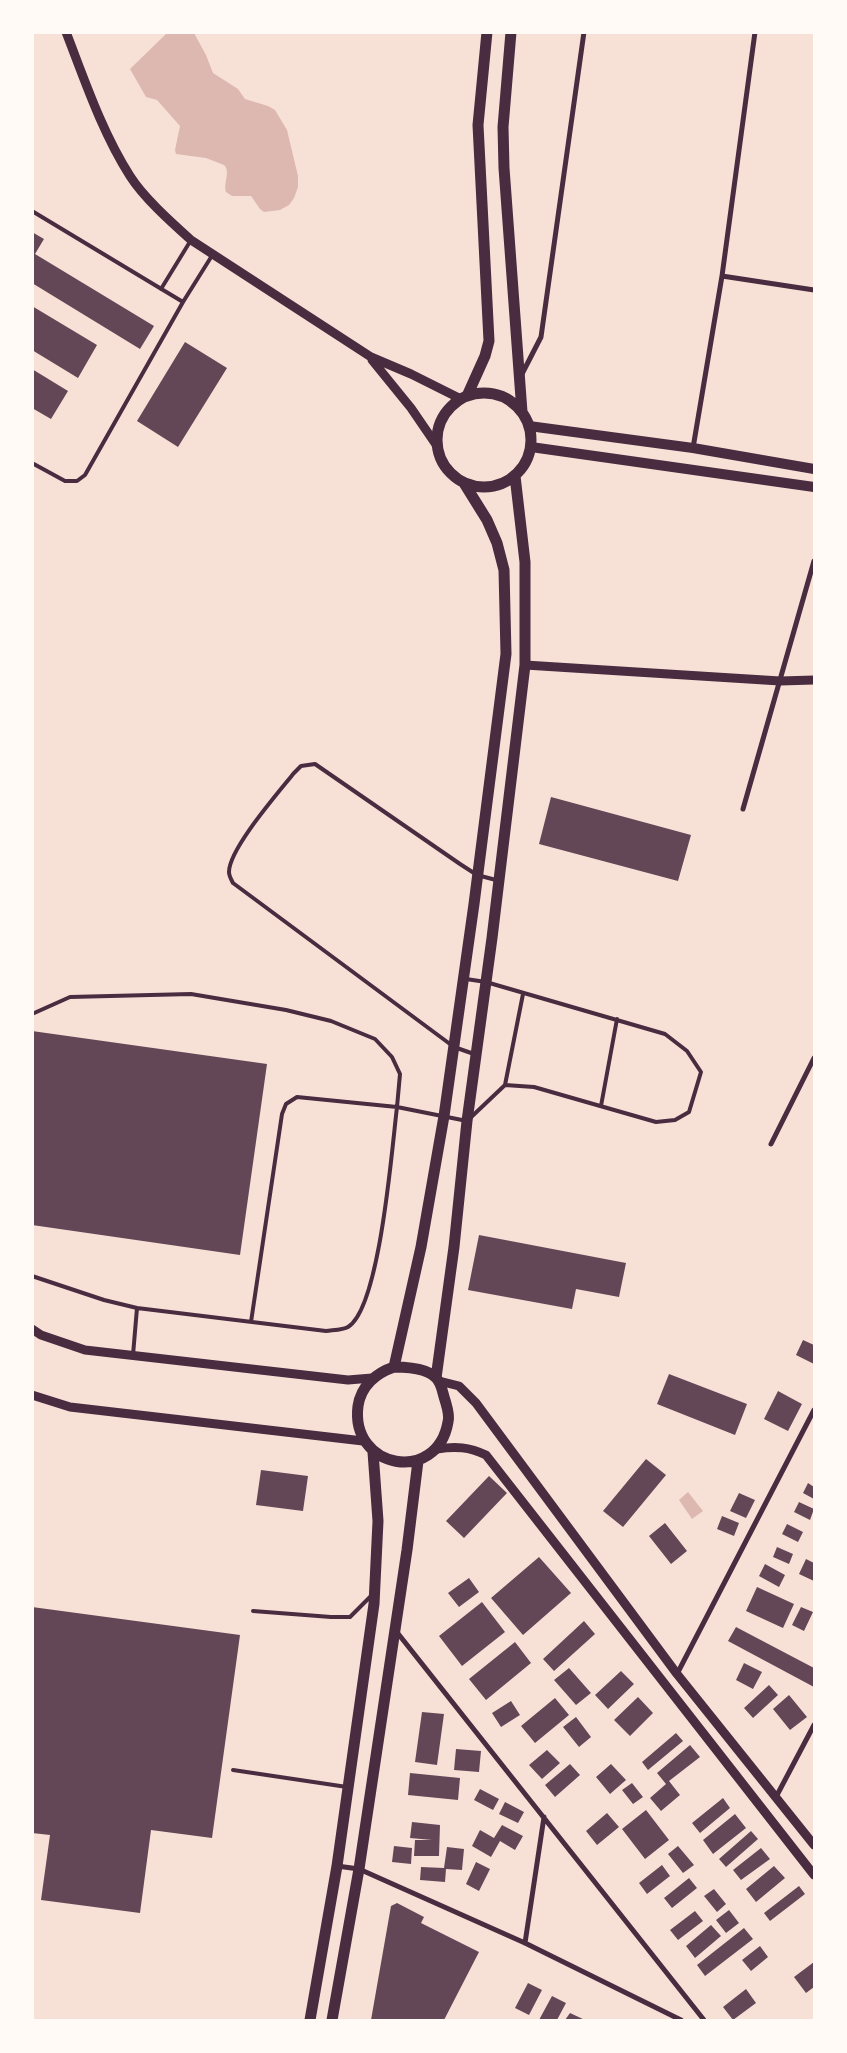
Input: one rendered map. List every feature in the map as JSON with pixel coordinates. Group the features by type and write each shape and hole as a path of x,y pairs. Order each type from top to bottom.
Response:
{"main road":[{"path":"464,397 485,356 489,342 478,125 487,32"},
{"path":"511,32 503,127 504,168 522,412"},
{"path":"478,393 490,393 513,402 522,412 529,426 531,446 526,462 515,476 507,482 494,486 479,487 464,483 446,468 437,446 437,433 441,420 448,409 464,397 478,393"},
{"path":"529,426 693,448 814,469"},
{"path":"531,446 814,487"},
{"path":"438,1379 416,1367 394,1367 382,1371 372,1378 359,1397 356,1419 364,1441 374,1452 385,1459 395,1462 418,1460 437,1449 449,1420 448,1409 438,1379 467,1121 525,665 525,562 515,476"},
{"path":"394,1367 421,1247 444,1116 474,904 506,654 504,570 497,542 487,520 464,483"},
{"path":"474,904 495,909"},
{"path":"310,2020 337,1866 375,1592 378,1521 374,1452"},
{"path":"335,2019 395,1630 418,1460"}],"street":[{"path":"66,32 108,136 131,177 168,219 191,240 371,357 464,397"},
{"path":"519,378 541,337 584,32"},
{"path":"693,448 722,276 755,32"},
{"path":"722,276 814,290"},
{"path":"371,357 411,408 437,446"},
{"path":"742,809 814,561"},
{"path":"525,665 780,681 814,680"},
{"path":"771,1144 814,1058"},
{"path":"32,1329 41,1335 85,1350 348,1380 372,1378"},
{"path":"438,1379 459,1386 476,1403 677,1674 814,1845"},
{"path":"32,1395 70,1407 364,1441"},
{"path":"677,1674 814,1410"},
{"path":"437,1449 454,1446 464,1447 486,1455 814,1875"},
{"path":"395,1630 704,2020"},
{"path":"776,1798 814,1725"},
{"path":"525,1943 544,1818"},
{"path":"337,1866 359,1868 525,1943 681,2020"}],"lane":[{"path":"32,211 183,302"},
{"path":"161,289 191,240"},
{"path":"32,463 65,481 77,481 85,474 183,302 213,254"},
{"path":"476,1055 454,1047 233,883 228,874 230,862 248,833 294,773 301,766 315,764 477,875 499,881"},
{"path":"463,979 486,982 665,1034 687,1051 701,1072 689,1112 675,1120 656,1122 534,1087 505,1085"},
{"path":"32,1014 70,997 191,994 277,1008 322,1019 376,1039 392,1057 400,1074 374,1275 359,1316 348,1328 326,1331 137,1308 104,1300 32,1276"},
{"path":"251,1322 273,1167 282,1114 286,1104 297,1097 397,1107 467,1121 505,1085 523,994"},
{"path":"601,1106 617,1019"},
{"path":"133,1356 137,1308"},
{"path":"253,1610 350,1617 375,1592"},
{"path":"233,1770 348,1787"}],"shaded area":[{"path":"167,33 194,33 213,73 238,89 245,99 275,110 287,130 298,176 298,187 289,205 280,210 264,212 251,196 232,196 226,192 227,171 224,165 206,158 176,154 175,150 180,126 157,100 146,97 130,69"},
{"path":"688,1492 703,1511 692,1519 679,1500"}],"building":[{"path":"32,232 44,239 35,254 154,326 140,349 32,283"},
{"path":"32,306 97,345 78,378 32,350"},
{"path":"185,342 227,368 178,447 137,421"},
{"path":"32,369 68,391 51,419 32,408"},
{"path":"551,797 691,835 678,881 539,844"},
{"path":"32,1031 267,1064 240,1255 32,1225"},
{"path":"479,1235 626,1263 619,1297 576,1289 572,1309 468,1290"},
{"path":"803,1340 814,1345 814,1364 796,1355"},
{"path":"669,1374 747,1404 735,1435 657,1404"},
{"path":"778,1391 802,1404 788,1431 764,1419"},
{"path":"646,1459 666,1475 623,1527 603,1511"},
{"path":"261,1470 308,1476 303,1511 256,1505"},
{"path":"489,1476 507,1493 464,1538 446,1521"},
{"path":"808,1483 814,1487 814,1499 803,1493"},
{"path":"739,1493 755,1500 746,1518 730,1511"},
{"path":"799,1502 814,1509 810,1520 794,1512"},
{"path":"722,1516 739,1523 734,1536 717,1529"},
{"path":"665,1523 687,1551 671,1564 649,1536"},
{"path":"787,1524 803,1532 798,1542 782,1534"},
{"path":"777,1547 793,1554 789,1564 773,1557"},
{"path":"539,1557 571,1593 523,1635 491,1598"},
{"path":"806,1559 814,1563 814,1581 799,1574"},
{"path":"765,1564 785,1575 779,1587 759,1576"},
{"path":"469,1578 479,1592 459,1607 448,1593"},
{"path":"757,1587 794,1604 783,1628 746,1611"},
{"path":"482,1602 505,1632 462,1666 439,1636"},
{"path":"32,1607 240,1635 212,1838 151,1830 140,1913 41,1900 50,1835 32,1833"},
{"path":"801,1607 813,1612 804,1631 792,1625"},
{"path":"584,1621 595,1634 554,1671 543,1659"},
{"path":"736,1627 814,1668 814,1687 728,1641"},
{"path":"515,1642 531,1663 486,1700 469,1679"},
{"path":"744,1663 762,1672 753,1689 736,1680"},
{"path":"569,1668 591,1693 576,1705 554,1680"},
{"path":"621,1671 634,1684 608,1709 595,1695"},
{"path":"769,1685 778,1695 753,1718 744,1708"},
{"path":"789,1695 807,1717 790,1730 773,1709"},
{"path":"638,1697 653,1713 630,1736 614,1720"},
{"path":"555,1698 569,1715 535,1743 521,1726"},
{"path":"511,1701 520,1715 501,1727 492,1713"},
{"path":"422,1712 444,1714 437,1765 415,1762"},
{"path":"576,1717 591,1737 579,1747 563,1727"},
{"path":"676,1733 683,1741 648,1770 642,1762"},
{"path":"690,1745 700,1757 669,1781 680,1795 661,1811 650,1798 666,1784 657,1773"},
{"path":"456,1749 481,1751 479,1772 454,1770"},
{"path":"547,1750 560,1763 542,1779 529,1765"},
{"path":"570,1764 580,1775 555,1797 545,1785"},
{"path":"611,1764 626,1780 610,1794 596,1777"},
{"path":"410,1773 460,1778 458,1800 408,1795"},
{"path":"632,1783 643,1797 633,1804 622,1790"},
{"path":"480,1789 499,1799 493,1810 474,1800"},
{"path":"723,1798 730,1808 700,1833 692,1823"},
{"path":"505,1802 524,1812 518,1823 499,1814"},
{"path":"646,1810 669,1840 645,1859 622,1829"},
{"path":"607,1813 619,1827 597,1845 586,1831"},
{"path":"735,1814 746,1828 713,1854 703,1840"},
{"path":"412,1822 440,1825 439,1856 414,1856 415,1840 432,1840 410,1838"},
{"path":"502,1825 523,1836 515,1850 500,1841 491,1857 472,1846 480,1830 494,1838"},
{"path":"751,1831 758,1839 726,1867 719,1859"},
{"path":"394,1846 412,1848 411,1864 392,1862"},
{"path":"678,1846 694,1865 683,1873 668,1854"},
{"path":"447,1847 464,1849 462,1870 446,1869 445,1882 420,1880 421,1867 444,1868"},
{"path":"761,1848 770,1859 741,1880 733,1870"},
{"path":"476,1862 490,1869 479,1891 466,1884"},
{"path":"662,1865 670,1876 647,1894 639,1883"},
{"path":"774,1866 785,1878 756,1902 746,1889"},
{"path":"689,1878 697,1888 672,1908 664,1898"},
{"path":"799,1886 805,1894 770,1921 764,1913"},
{"path":"714,1889 726,1904 717,1912 704,1896"},
{"path":"397,1903 424,1917 421,1923 479,1952 444,2020 371,2020 391,1906"},
{"path":"729,1910 739,1923 726,1933 716,1920"},
{"path":"695,1911 703,1921 678,1940 670,1930"},
{"path":"711,1925 721,1936 695,1958 686,1946"},
{"path":"744,1928 753,1939 705,1976 697,1965"},
{"path":"760,1946 768,1957 751,1971 742,1960"},
{"path":"814,1962 814,1987 806,1993 794,1977"},
{"path":"528,1983 542,1990 529,2015 515,2008"},
{"path":"746,1989 756,2003 733,2020 723,2007"},
{"path":"552,1996 566,2003 557,2020 539,2020"},
{"path":"570,2013 585,2020 565,2020"}]}
